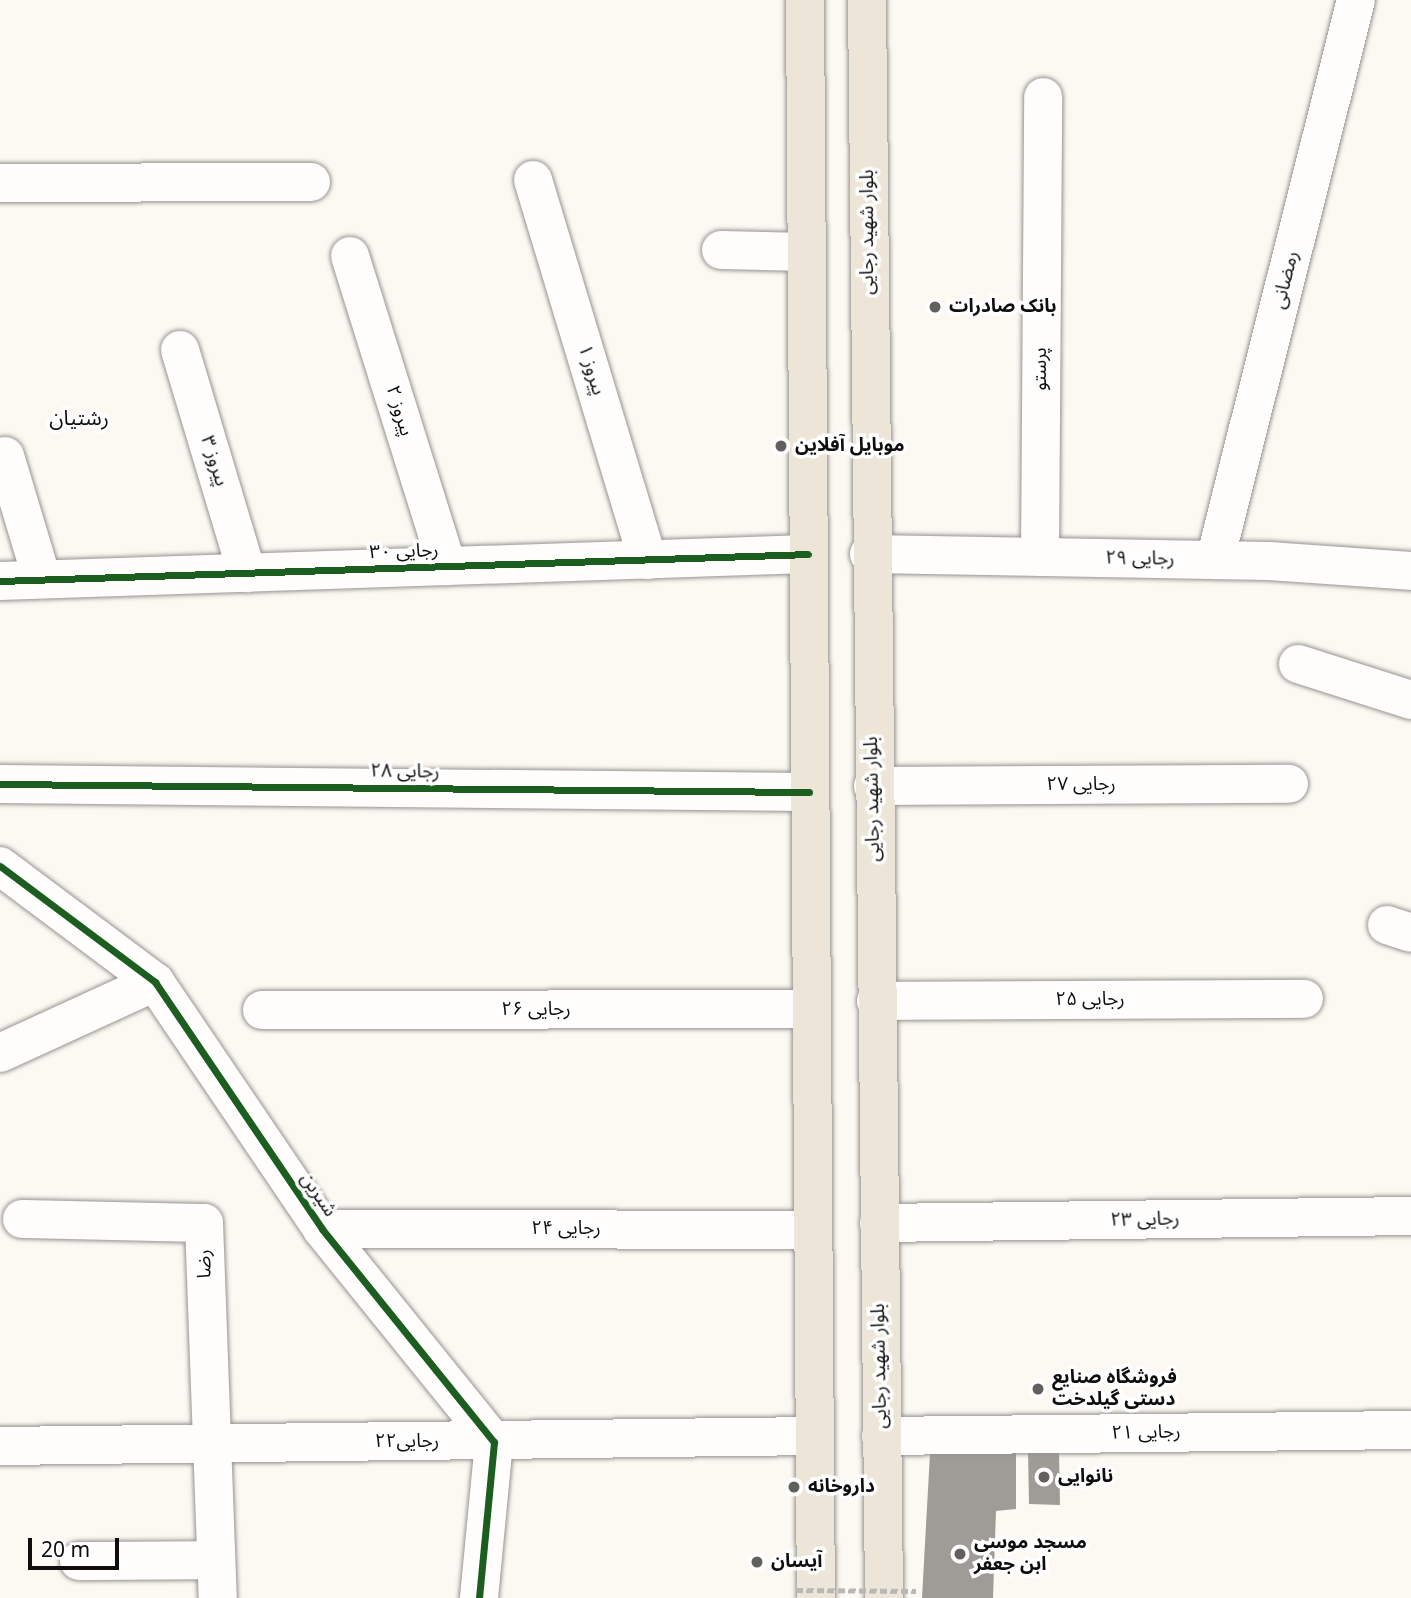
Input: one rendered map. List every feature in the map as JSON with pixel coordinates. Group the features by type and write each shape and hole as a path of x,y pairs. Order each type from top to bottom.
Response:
{"main road":[{"path":"805,0 810,1230 815,1436 806,1594"},
{"name":"بلوار شهید رجایی","path":"867,0 869,554 881,1436 900,1595"}],"street":[{"name":"رمضانی","path":"1215,560 1356,0"},
{"name":"پرستو","path":"1040,557 1043,97"},
{"name":"پیروز ۱","path":"533,180 648,560"},
{"path":"0,183 311,182"},
{"path":"721,250 807,252"},
{"name":"پیروز ۲","path":"351,256 447,566"},
{"name":"پیروز ۳","path":"180,350 247,573"},
{"path":"5,456 42,579"},
{"name":"رجایی ۳۰","path":"0,580 808,554"},
{"name":"رجایی ۲۹","path":"869,554 1215,560 1411,571"},
{"path":"1298,664 1411,700"},
{"name":"رجایی ۲۸","path":"0,784 809,792"},
{"name":"رجایی ۲۷","path":"873,786 1289,784"},
{"name":"شیرین","path":"0,866 155,982 322,1229 494,1442"},
{"path":"0,1054 155,982"},
{"name":"رجایی ۲۵","path":"876,1002 1304,999"},
{"name":"رجایی ۲۶","path":"262,1010 810,1009"},
{"name":"رجایی ۲۳","path":"878,1223 1411,1216"},
{"name":"رضا","path":"22,1219 204,1223 212,1444"},
{"name":"رجایی ۲۴","path":"322,1229 810,1230"},
{"name":"رجایی ۲۱","path":"881,1436 1411,1430"},
{"name":"۲۲رجایی","path":"0,1446 815,1436"},
{"path":"479,1598 494,1442"},
{"path":"212,1444 218,1598"},
{"path":"79,1561 216,1560"}],"path":[{"path":"806,1594 900,1595"}],"building":[{"name":"نانوایی","path":"1028,1450 1059,1450 1060,1505 1029,1504"},
{"name":"مسجد موسی ابن جعفر","path":"1016,1451 1016,1509 996,1511 993,1598 922,1598 930,1453"}],"cycle path":[{"path":"0,581 808,554"},
{"path":"0,784 809,792"},
{"path":"0,866 155,982 322,1229 494,1442 479,1598"}],"place":[{"name":"بانک صادرات","path":"935,307"},
{"name":"موبایل آفلاین","path":"781,446"},
{"name":"فروشگاه صنایع دستی گیلدخت","path":"1038,1389"},
{"name":"نانوایی","path":"1044,1477"},
{"name":"داروخانه","path":"794,1487"},
{"name":"مسجد موسی ابن جعفر","path":"960,1554"},
{"name":"آیسان","path":"757,1562"}],"district":[{"name":"رشتیان","path":"79,418"}]}
